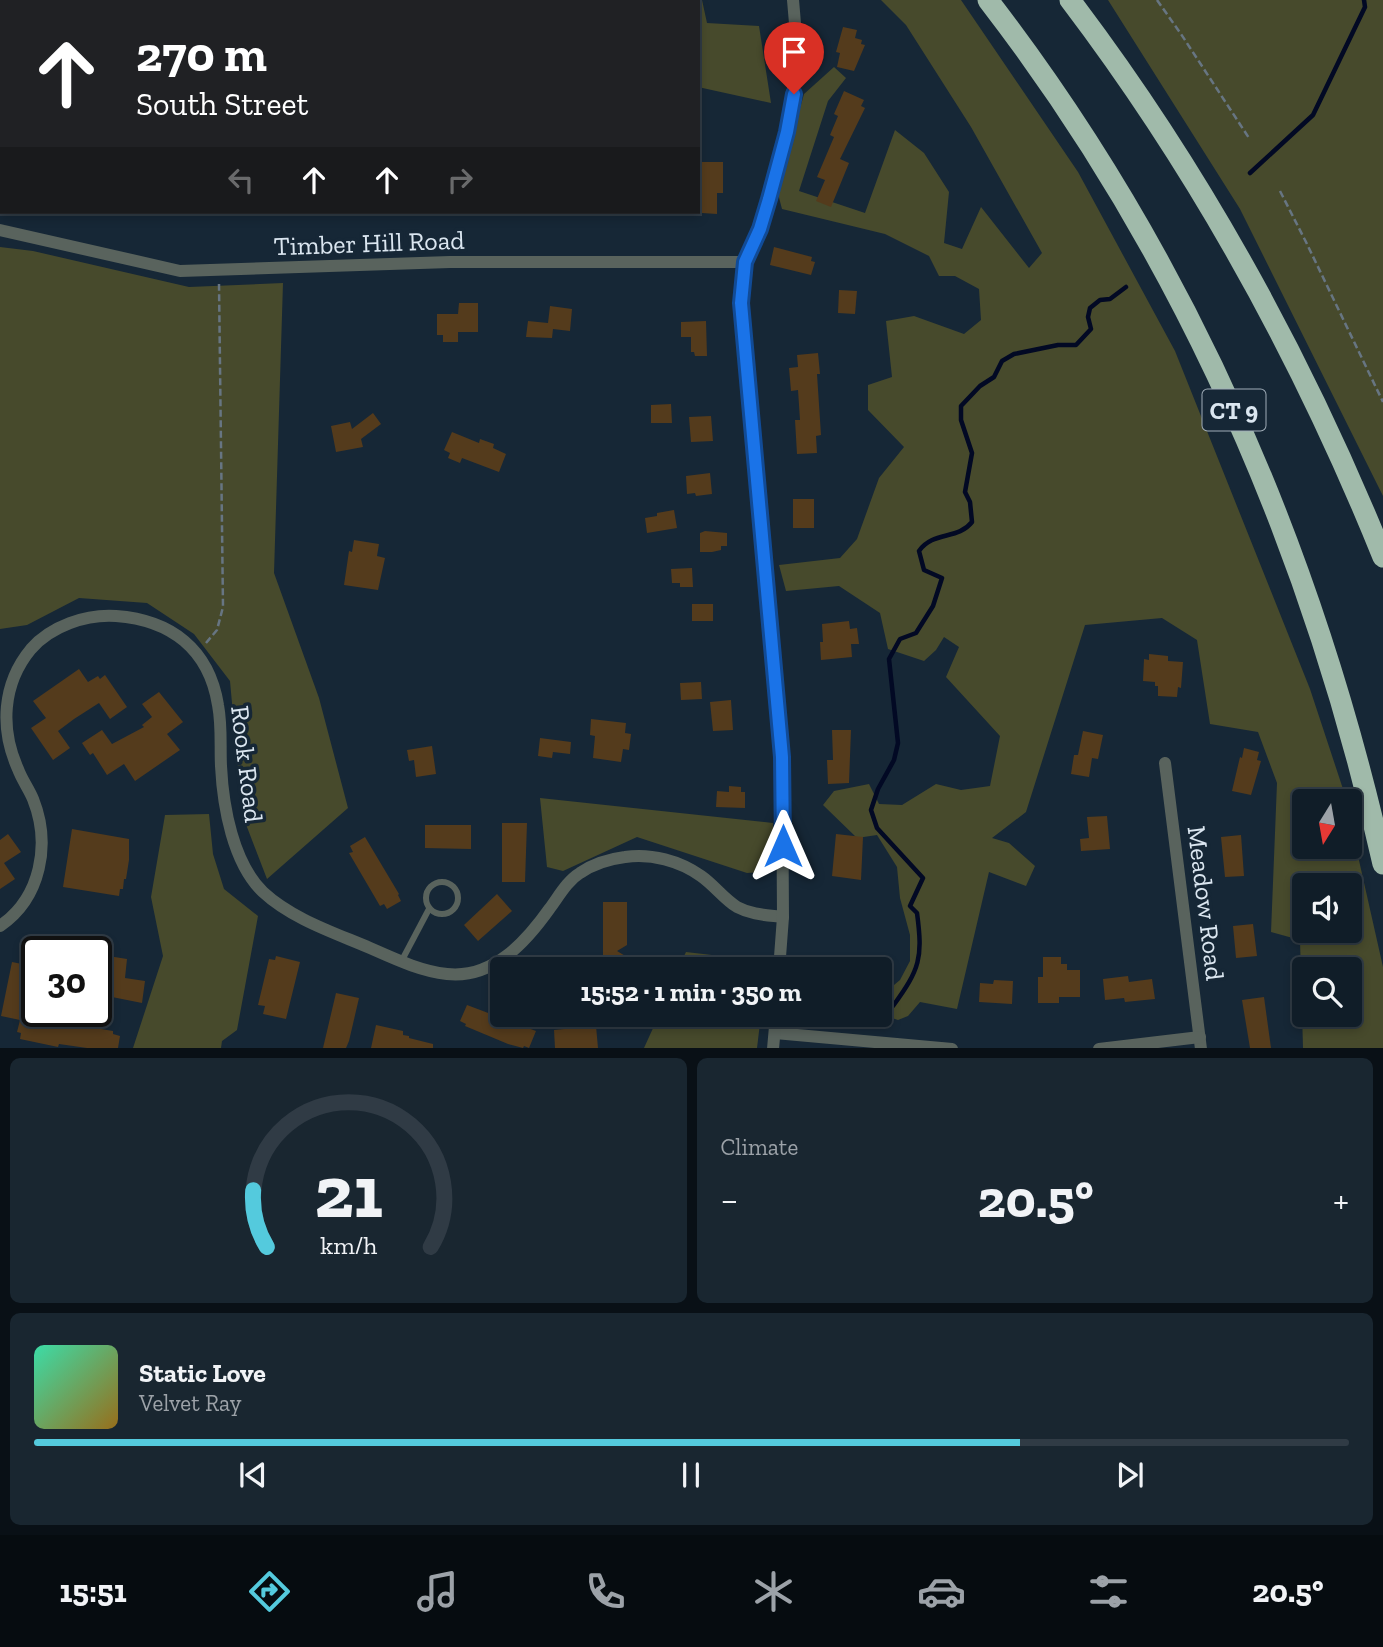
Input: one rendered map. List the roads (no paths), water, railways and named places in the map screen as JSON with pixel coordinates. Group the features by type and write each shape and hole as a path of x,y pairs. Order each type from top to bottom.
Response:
{"highway":[{"name":"CT 9","path":"988,0 1066,108 1125,202 1189,318 1238,419 1293,553 1320,629 1350,730 1383,864"},
{"name":"CT 9","path":"1070,0 1152,116 1232,245 1317,406 1383,557"}],"street":[{"path":"780,957 783,917 782,757 741,303 745,262 760,229 787,132 797,59 793,0"},
{"name":"Timber Hill Road","path":"0,230 180,271 450,262 745,262"},
{"name":"Rook Road","path":"0,926 28,899 38,875 43,847 41,824 33,798 16,766 7,737 7,695 15,674 31,650 46,635 71,623 109,615 150,621 167,628 198,653 218,704 225,800 244,867 262,891 287,910 321,927 415,967 450,975 478,971 502,960 530,934 563,888 578,874 597,864 624,857 649,855 676,863 700,875 736,906 753,914 783,917"},
{"name":"Meadow Road","path":"1165,763 1200,1043"},
{"path":"773,1048 775,1027"},
{"path":"775,1033 952,1048"},
{"path":"1099,1048 1200,1043"}],"lane":[{"path":"401,962 429,909 425,899 428,889 437,882 448,883 456,890 458,901 453,910 444,915 429,909"}],"waterway":[{"path":"1250,173 1313,115 1365,7 1364,0"},
{"path":"893,1006 909,982 917,962 920,941 917,913 910,906 923,878 877,828 871,810 878,789 894,760 898,743 889,659 900,639 916,633 933,606 942,578 924,570 919,551 931,541 960,531 972,522 970,502 965,492 972,453 961,420 961,406 980,386 994,377 1002,361 1014,354 1058,345 1076,345 1091,329 1088,317 1090,308 1100,300 1110,299 1126,287"}]}
